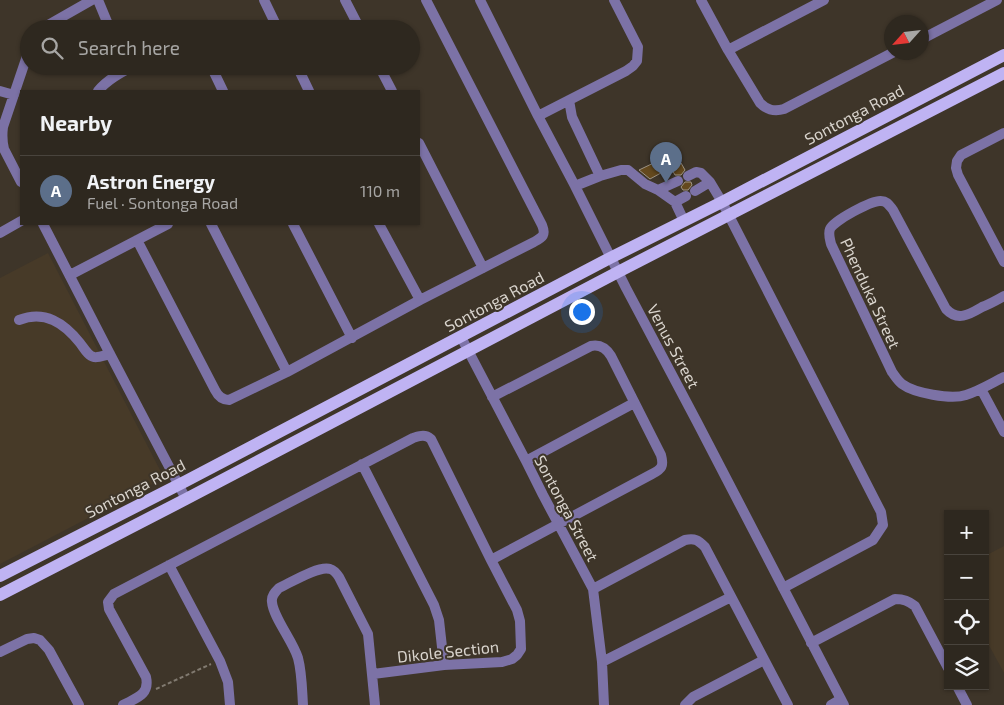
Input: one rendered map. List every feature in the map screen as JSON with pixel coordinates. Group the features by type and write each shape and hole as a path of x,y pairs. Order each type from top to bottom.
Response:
{"main road":[{"name":"Sontonga Road","path":"0,576 1004,55"},
{"name":"Sontonga Road","path":"0,595 186,500 618,272 1004,73"}],"street":[{"path":"57,20 92,0"},
{"path":"98,0 106,20"},
{"path":"264,0 274,20"},
{"path":"345,0 355,20"},
{"path":"137,240 211,384 220,397 226,400 233,399 287,372 420,300 534,242 544,234 544,230 426,0"},
{"name":"Venus Street","path":"480,0 610,258 843,702"},
{"path":"538,116 626,71 637,61 638,48 614,0"},
{"path":"701,0 760,103 772,111 784,109 884,57"},
{"path":"728,50 824,0"},
{"path":"929,35 998,0"},
{"path":"20,180 4,149 2,132 3,120 21,75"},
{"path":"99,90 117,75"},
{"path":"215,75 223,90"},
{"path":"301,75 309,90"},
{"path":"384,75 391,90"},
{"path":"0,91 14,95"},
{"path":"569,100 572,117 600,176"},
{"path":"1004,133 961,155 957,161 956,168 1004,262"},
{"path":"420,145 484,268"},
{"path":"575,186 600,176 628,170 675,202 684,221"},
{"path":"658,190 698,172 710,182 881,512 883,525 873,540 783,588"},
{"path":"675,202 710,182"},
{"name":"Phenduka Street","path":"1004,296 965,316 950,313 946,309 887,202 880,200 871,203 835,222 830,228 828,234 831,244 892,372 902,384 914,390 954,397 965,396 1004,377"},
{"path":"0,232 20,222"},
{"path":"44,225 186,500"},
{"path":"70,275 166,225"},
{"path":"212,225 287,372"},
{"path":"294,225 352,338"},
{"path":"380,225 420,300"},
{"path":"18,320 38,316 50,318 68,330 89,355 95,358 110,354"},
{"name":"Sontonga Street","path":"461,337 542,495 593,589 602,662 604,705"},
{"path":"123,705 142,695 147,688 146,677 109,608 108,602 118,590 413,438 427,436 431,439 491,560 652,474 662,466 661,455 606,349 601,346 591,346 492,397"},
{"path":"981,389 1004,432"},
{"path":"526,461 634,403"},
{"path":"362,464 434,605 439,620 444,665"},
{"path":"593,589 685,540 693,539 699,541 706,547 788,705"},
{"name":"Dikole Section","path":"373,674 444,665 502,662 512,659 517,655 521,649 520,621 517,610 491,560"},
{"path":"169,565 220,660 228,682 230,705"},
{"path":"303,705 300,666 297,655 272,601 274,592 279,588 321,568 331,569 339,577 368,634 375,705"},
{"path":"602,662 731,597"},
{"path":"811,643 895,599 902,599 915,606 944,660"},
{"path":"0,652 27,639 34,638 40,640 49,650 79,705"},
{"path":"685,705 693,697 764,660"},
{"path":"959,690 967,705"},
{"path":"831,705 843,702"}],"path":[{"path":"142,695 220,660"}],"shaded area":[{"path":"48,253 161,472 156,482 146,488 0,564 0,278"},
{"path":"1004,546 1004,673 989,645 989,554"}],"building":[{"path":"664,158 670,168 650,179 639,170"},
{"path":"681,163 685,170 681,175 675,175 671,168"},
{"path":"685,182 691,182 692,185 688,190 683,190 681,187"}],"place":[{"name":"Astron Energy","path":"666,183"}]}
